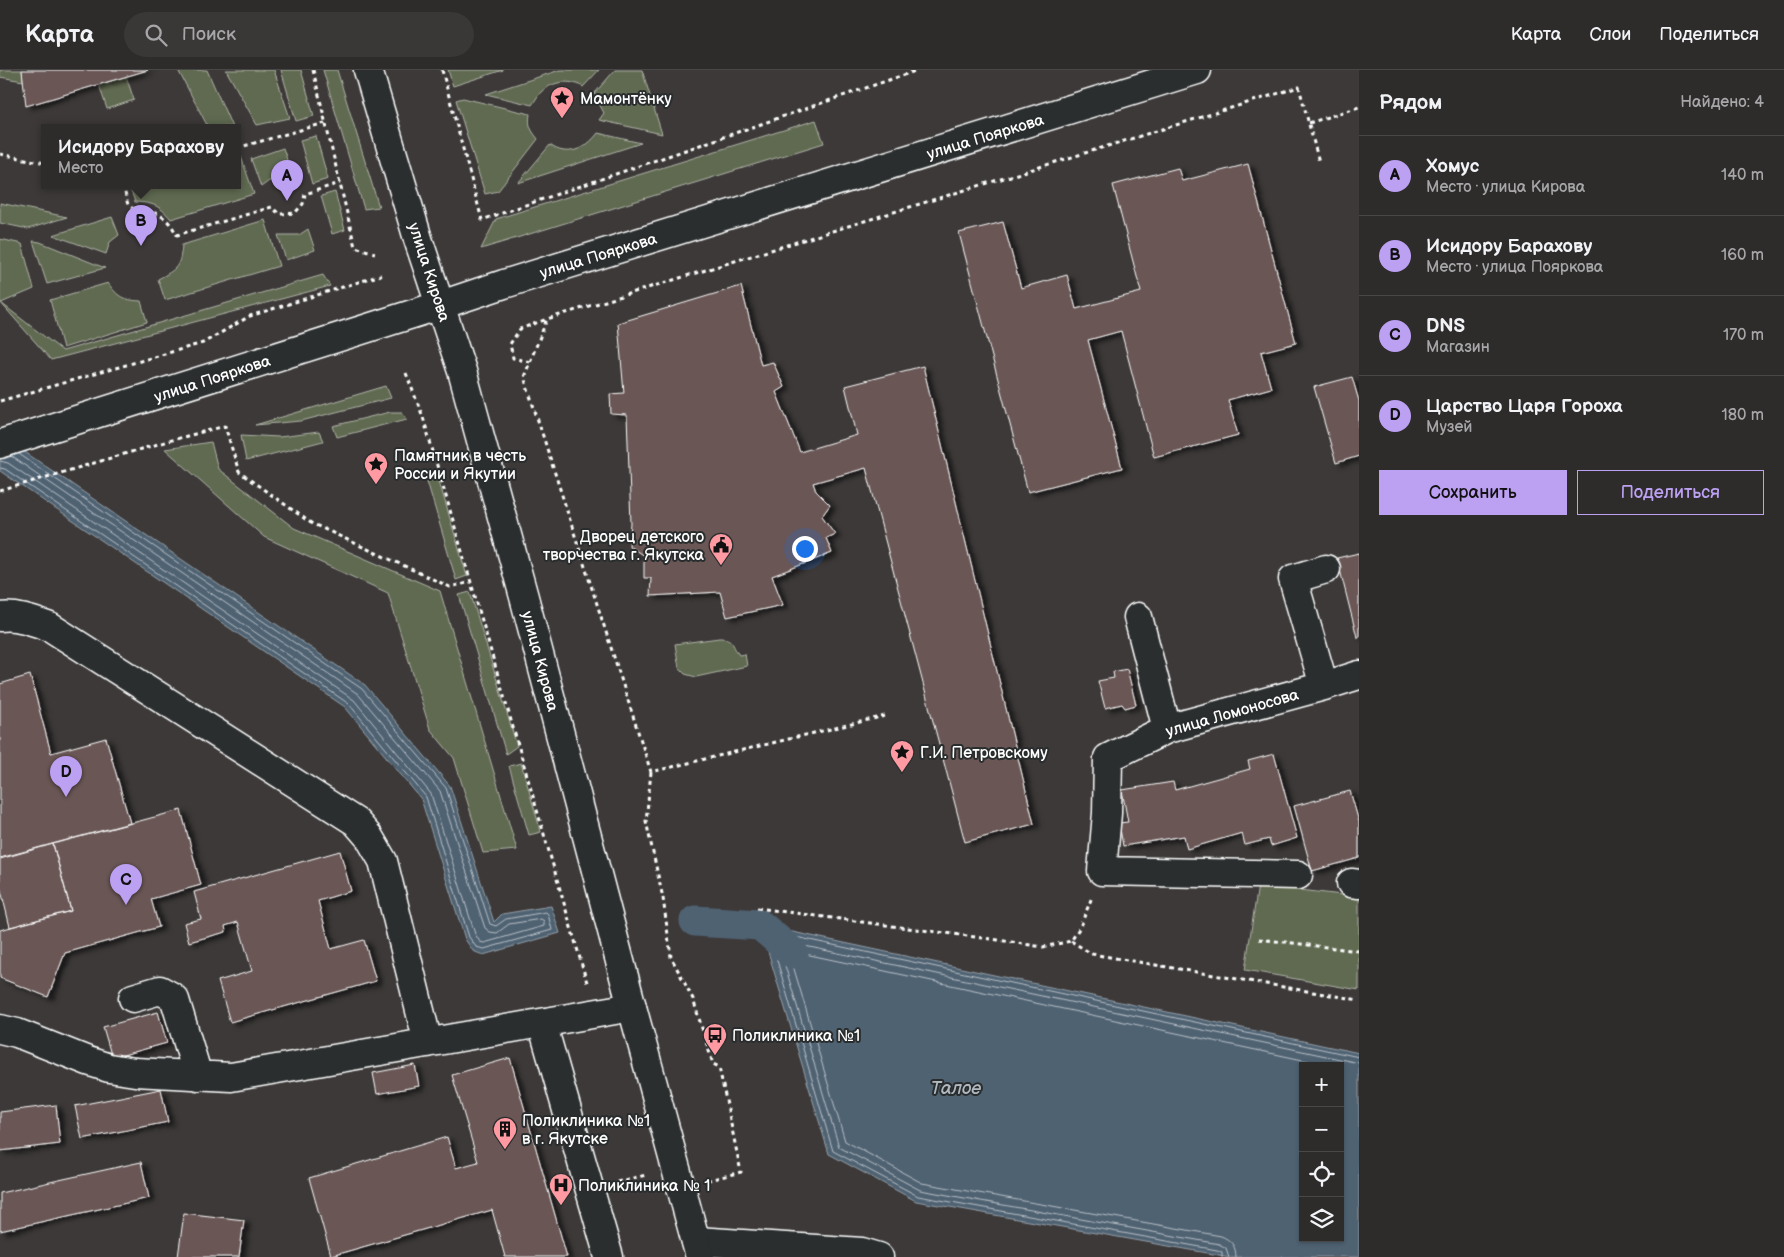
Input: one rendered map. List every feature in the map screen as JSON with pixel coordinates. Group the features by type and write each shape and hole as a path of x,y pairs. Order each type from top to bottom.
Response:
{"main road":[{"name":"улица Кирова","path":"368,70 418,239 442,305 462,371 522,588 632,1007 698,1249"},
{"name":"улица Пояркова","path":"0,444 504,284 1197,70"},
{"path":"1324,686 1293,579 1326,569"},
{"path":"0,617 27,619 50,627 356,822 369,837 383,861 428,1043"},
{"path":"1138,617 1167,729"},
{"name":"улица Ломоносова","path":"1102,871 1108,813 1108,758 1167,729 1359,675"},
{"path":"1102,871 1298,875"},
{"path":"133,998 160,990 175,1000 198,1076"},
{"path":"0,1029 17,1033 88,1062 110,1068 135,1072 231,1077 632,1007"},
{"path":"542,1023 609,1257"},
{"path":"698,1249 862,1252 879,1257"}],"path":[{"path":"312,70 355,247 375,253"},
{"path":"442,70 482,220 918,70"},
{"path":"530,362 513,358 510,344 520,329 547,319 1299,87 1319,162"},
{"path":"1309,123 1359,107"},
{"path":"241,147 325,123"},
{"path":"0,154 41,162"},
{"path":"124,189 128,205 137,212 159,214 169,222 177,235 272,207 279,214 295,214 303,204 305,194 340,183"},
{"path":"0,401 203,343 250,316 380,275"},
{"path":"547,319 524,377 651,772 646,821 663,898 671,957 693,999 713,1064 719,1067"},
{"path":"406,373 423,417 596,1014"},
{"path":"0,491 225,426 239,472 311,523 450,587 471,582"},
{"path":"651,772 885,716"},
{"path":"757,908 998,940 1043,948 1071,941 1080,927 1102,871"},
{"path":"1259,939 1359,951"},
{"path":"1071,941 1092,954 1359,1000"}],"green space":[{"path":"0,70 22,70 23,81 0,77"},
{"path":"178,70 207,70 231,124 206,124"},
{"path":"226,70 274,70 290,118 257,125"},
{"path":"281,70 301,70 314,116 296,121"},
{"path":"323,70 337,70 379,207 364,209"},
{"path":"448,70 503,70 453,86"},
{"path":"560,70 599,70 583,87 567,82 551,85 541,92 532,105 486,94"},
{"path":"615,70 642,70 662,134 599,120 604,113 594,94"},
{"path":"126,76 134,100 107,109 99,85"},
{"path":"463,98 530,114 529,122 538,139 498,191 485,194 456,100"},
{"path":"816,120 824,143 481,249 496,219"},
{"path":"598,133 641,143 518,183 550,145 563,151 576,150 588,143"},
{"path":"316,136 328,179 312,184 300,140"},
{"path":"283,148 293,178 269,181 261,187 251,159"},
{"path":"241,157 254,194 171,219 155,206 135,202 130,189 241,189"},
{"path":"335,192 345,230 332,234 321,196"},
{"path":"0,203 67,217 28,229 0,223"},
{"path":"112,217 119,235 110,242 106,254 53,235"},
{"path":"265,220 279,266 165,300 158,279 173,270 179,263 182,245"},
{"path":"308,229 315,250 286,260 278,235 299,235"},
{"path":"0,239 22,244 34,289 1,303 63,351 323,275 330,286 51,360 0,302"},
{"path":"33,241 40,242 105,268 47,284"},
{"path":"108,283 122,297 141,301 147,322 63,348 50,300"},
{"path":"386,386 391,398 301,421 255,425"},
{"path":"390,412 402,412 407,419 337,437 333,426"},
{"path":"319,432 323,441 246,461 241,435 279,437"},
{"path":"211,442 218,469 294,528 440,591 517,850 483,853 454,758 430,729 388,593 264,537 165,449"},
{"path":"436,471 467,576 456,580 425,474"},
{"path":"470,592 517,746 506,754 459,595"},
{"path":"719,638 730,640 739,655 745,654 747,666 696,677 685,674 679,668 675,644"},
{"path":"521,763 541,832 529,835 509,766"},
{"path":"1258,885 1359,897 1359,990 1245,970"}],"water":[{"path":"0,435 365,685 450,786 494,922 502,914 551,906 560,933 483,955 473,951 465,939 421,799 345,707 0,471"},
{"name":"Талое","path":"760,925 1359,1053 1359,1257 1230,1257 916,1201 829,1154"}],"building":[{"path":"22,70 148,70 26,106"},
{"path":"1248,164 1296,343 1261,352 1271,388 1228,400 1238,435 1154,457 1121,331 1088,340 1122,468 1028,492 959,233 1003,222 1021,288 1067,275 1076,309 1141,292 1113,185 1178,168 1182,181"},
{"name":"Дворец детского творчества г. Якутска","path":"741,286 761,365 773,362 784,387 776,392 800,452 857,435 845,386 923,366 1034,824 965,842 866,468 813,483 816,491 830,505 822,516 835,534 826,538 832,553 772,576 783,605 727,617 720,592 650,596 651,578 644,578 644,556 629,546 631,524 627,415 611,414 610,394 624,393 618,323"},
{"path":"1352,377 1359,401 1359,456 1336,463 1314,387"},
{"path":"1359,553 1359,637 1357,637 1337,558"},
{"path":"1127,669 1136,705 1125,708 1122,704 1105,708 1098,681 1114,678 1113,672"},
{"path":"30,675 51,753 106,738 130,823 0,858 0,684"},
{"path":"1274,754 1297,838 1271,846 1269,839 1245,845 1242,833 1187,849 1184,836 1123,846 1119,823 1128,822 1122,790 1173,782 1175,790 1250,769 1248,761"},
{"path":"1350,791 1359,822 1359,858 1312,871 1294,806"},
{"path":"181,810 201,885 151,899 159,927 65,953 48,997 0,978 0,930 71,911 53,844"},
{"path":"53,844 71,911 10,927 0,886 0,859"},
{"path":"340,851 351,891 318,901 331,949 364,940 376,981 230,1022 218,981 252,971 238,922 225,926 226,932 189,942 184,923 201,919 194,892"},
{"path":"158,1012 167,1043 112,1058 103,1027"},
{"name":"Поликлиника №1 в г. Якутске","path":"510,1058 567,1257 505,1257 492,1210 331,1256 309,1178 447,1137 456,1168 478,1162 452,1075"},
{"path":"415,1065 419,1086 377,1094 373,1073"},
{"path":"161,1089 168,1122 82,1139 75,1106"},
{"path":"56,1105 60,1144 0,1151 0,1112"},
{"path":"141,1162 149,1198 0,1231 0,1193"},
{"path":"184,1213 244,1220 239,1257 178,1257"}],"waterway":[{"path":"695,921 760,925 793,953"}],"place":[{"name":"Мамонтёнку","path":"562,119"},
{"name":"Хомус","path":"287,201"},
{"name":"Исидору Барахову","path":"141,246"},
{"name":"Памятник в честь России и Якутии","path":"376,485"},
{"name":"Дворец детского творчества г. Якутска","path":"721,566"},
{"name":"Г.И. Петровскому","path":"902,773"},
{"name":"Царство Царя Гороха","path":"66,797"},
{"name":"DNS","path":"126,905"},
{"name":"Поликлиника №1","path":"715,1056"},
{"name":"Поликлиника №1 в г. Якутске","path":"505,1150"},
{"name":"Поликлиника № 1","path":"561,1206"}]}
